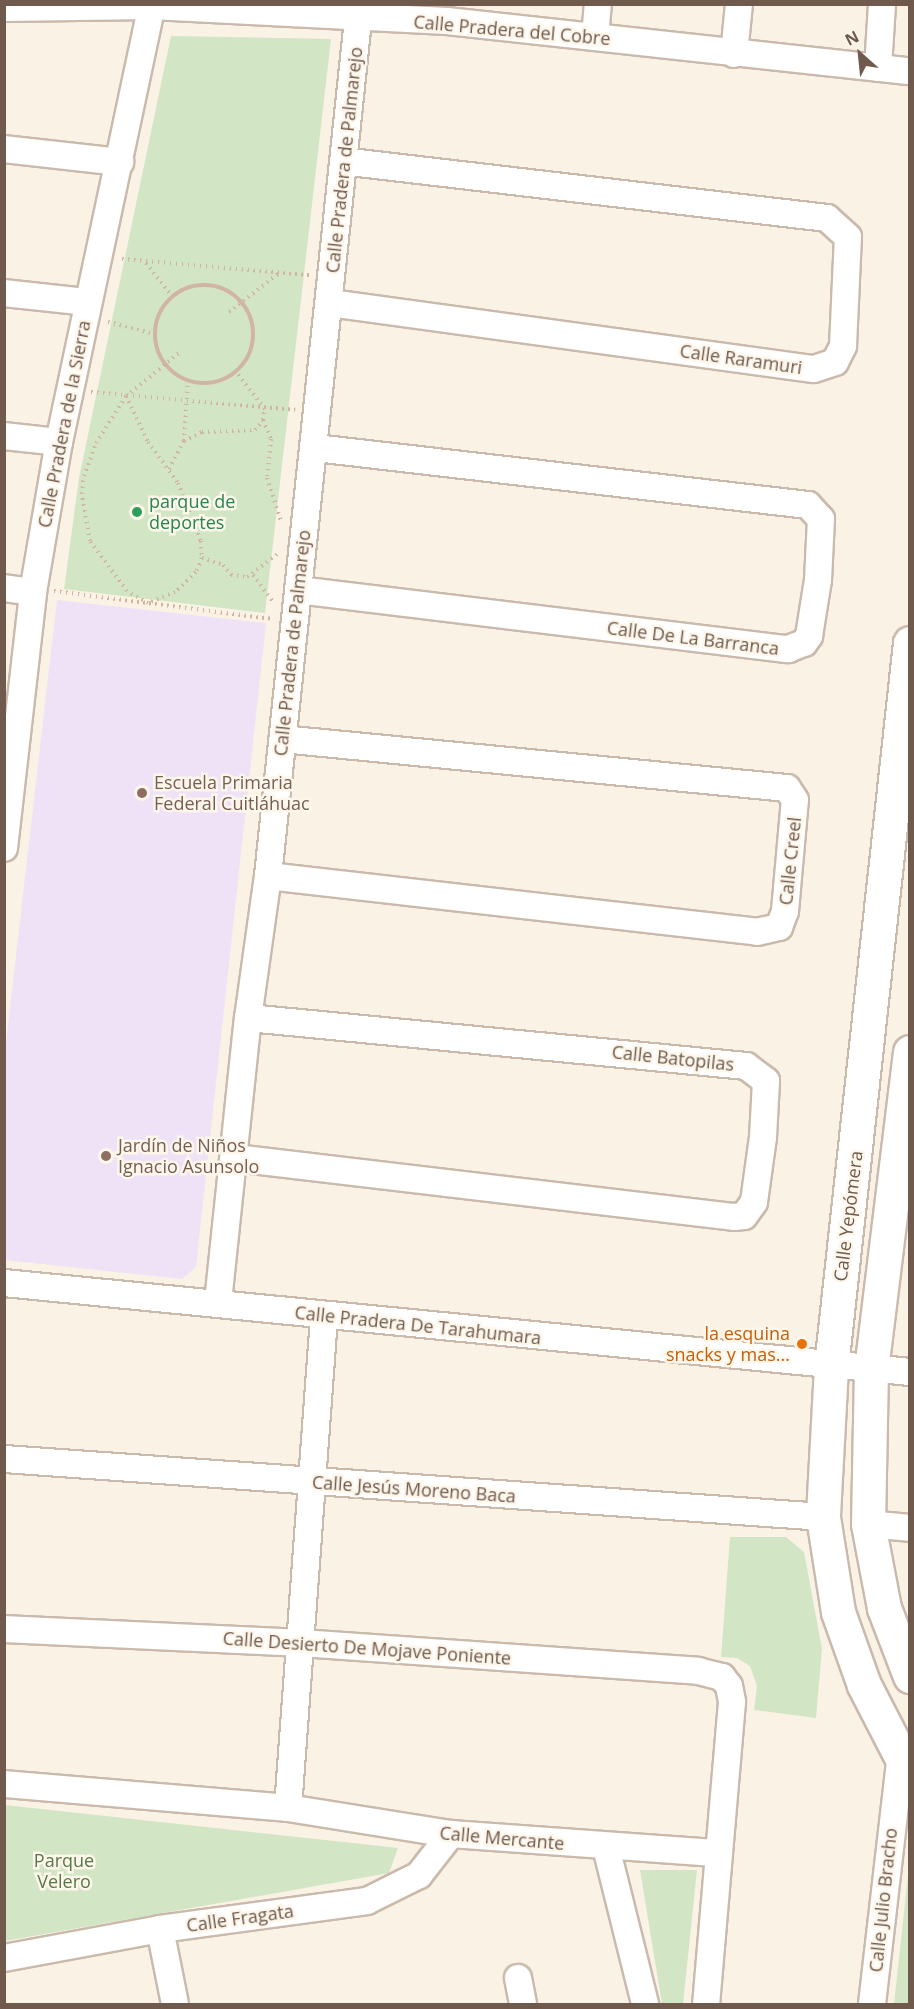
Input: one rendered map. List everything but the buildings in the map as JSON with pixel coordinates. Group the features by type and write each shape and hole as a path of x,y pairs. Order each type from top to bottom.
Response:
{"main road":[{"name":"Calle Yepómera","path":"904,1767 864,1685 838,1612 823,1517 831,1367 909,643"},
{"path":"909,1052 900,1203 871,1369 868,1524 884,1608 909,1676"}],"street":[{"path":"595,37 598,4"},
{"path":"734,54 739,4"},
{"path":"878,68 882,4"},
{"name":"Calle Pradera del Cobre","path":"12,8 152,5 306,9 358,19 448,13 595,37 734,54 909,71"},
{"name":"Calle Pradera de la Sierra","path":"4,848 10,729 43,591 59,441 152,5"},
{"name":"Calle Pradera de Palmarejo","path":"218,1302 248,1018 268,876 316,413 330,303 358,19"},
{"path":"4,149 120,162"},
{"name":"Calle Raramuri","path":"330,303 814,369 835,362 843,346 848,237 827,218 343,161"},
{"path":"4,293 87,302"},
{"path":"4,435 59,441"},
{"name":"Calle De La Barranca","path":"298,590 788,649 804,643 809,636 818,580 821,519 808,505 313,448"},
{"path":"4,588 43,591"},
{"name":"Calle Creel","path":"268,876 757,932 779,927 785,911 795,800 787,788 282,739"},
{"name":"Calle Batopilas","path":"235,1158 734,1217 744,1216 754,1202 764,1126 766,1082 755,1070 735,1064 248,1018"},
{"name":"Calle Pradera De Tarahumara","path":"4,1283 218,1302 324,1316 831,1367 909,1372"},
{"path":"288,1808 324,1316"},
{"name":"Calle Jesús Moreno Baca","path":"4,1459 310,1483 823,1517"},
{"path":"868,1524 909,1528"},
{"name":"Calle Desierto De Mojave Poniente","path":"4,1629 301,1643 699,1671 726,1682 732,1702 718,1853"},
{"name":"Calle Julio Bracho","path":"872,2004 904,1767"},
{"name":"Calle Mercante","path":"4,1784 288,1808 450,1834 606,1847 718,1853"},
{"name":"Calle Fragata","path":"4,1958 160,1929 367,1901 419,1875 450,1834"},
{"path":"606,1847 645,2004"},
{"path":"706,2004 718,1853"},
{"path":"160,1929 175,2004"},
{"path":"518,1978 523,2004"}],"path":[{"path":"122,259 146,263 332,276"},
{"path":"146,263 172,296"},
{"path":"229,312 279,273"},
{"path":"208,285 226,291 242,303 252,326 252,338 250,351 235,371 212,382 188,380 165,364 155,334 159,313 172,296 195,286 208,285"},
{"path":"108,322 155,334"},
{"path":"148,603 127,591 101,560 90,541 82,494 85,469 96,443 126,396 179,353"},
{"path":"184,441 202,432 255,430 263,420 265,409 235,371"},
{"path":"169,470 184,441 188,380"},
{"path":"69,390 316,413"},
{"path":"126,396 147,442 169,470 201,541 202,558 196,572 175,592 148,603"},
{"path":"263,420 271,439 267,478 284,528"},
{"path":"202,558 223,565 231,575 253,574 281,551"},
{"path":"253,574 276,605"},
{"path":"43,591 273,619"}],"shaded area":[{"path":"57,600 266,623 196,1267 182,1279 5,1260 5,1051"}],"green space":[{"path":"171,36 331,39 265,613 64,589 79,478"},
{"path":"730,1537 786,1537 804,1552 822,1649 816,1718 754,1710 757,1686 750,1666 737,1658 721,1657"},
{"name":"Parque Velero","path":"5,1805 398,1848 389,1873 5,1941"},
{"path":"909,1866 909,2004 894,2004"},
{"path":"640,1870 697,1870 683,2004 662,2004"}],"place":[{"name":"parque de deportes","path":"137,512"},
{"name":"Escuela Primaria Federal Cuitláhuac","path":"142,793"},
{"name":"Jardín de Niños Ignacio Asunsolo","path":"106,1156"},
{"name":"la esquina snacks y mas...","path":"802,1344"}]}
